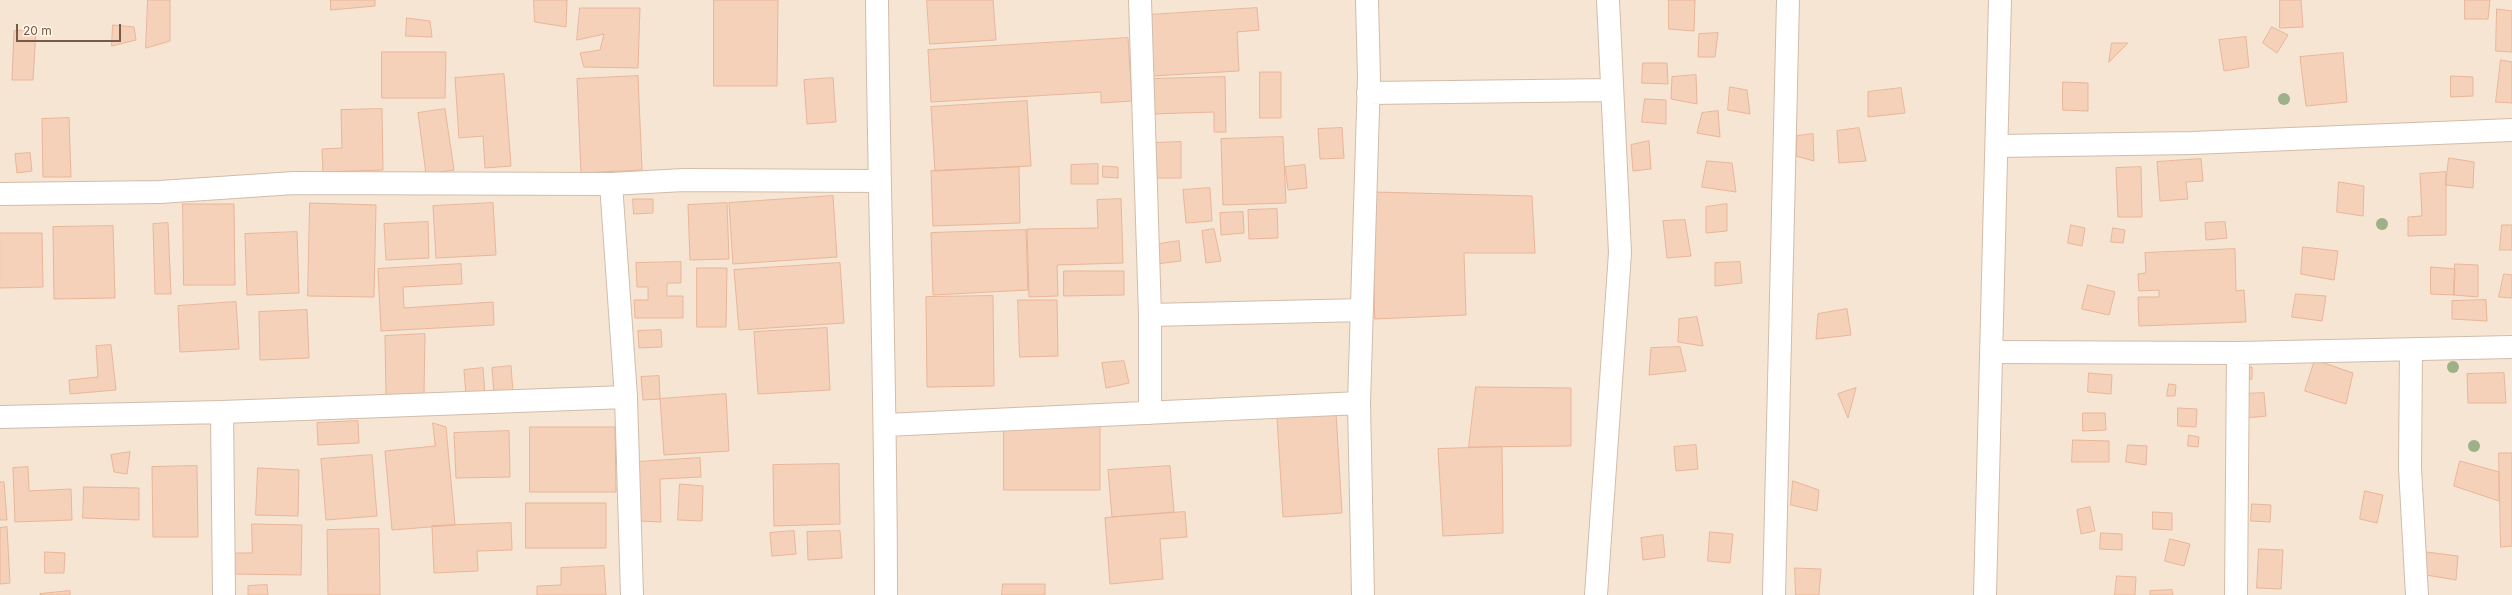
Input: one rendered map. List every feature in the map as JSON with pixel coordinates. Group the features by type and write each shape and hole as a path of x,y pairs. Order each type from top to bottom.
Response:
{"street":[{"path":"877,0 879,180 886,425 886,595"},
{"path":"1140,0 1150,315 1150,413"},
{"path":"1363,595 1359,402 1368,93 1367,0"},
{"path":"1596,595 1620,253 1608,0"},
{"path":"1774,595 1788,0"},
{"path":"1986,595 2000,0"},
{"path":"1368,93 1612,90"},
{"path":"1997,146 2192,143 2512,130"},
{"path":"0,194 160,192 294,182 611,184 684,180 879,180"},
{"path":"611,184 626,397 632,595"},
{"path":"1150,315 1362,310"},
{"path":"1992,352 2238,353 2512,347"},
{"path":"2411,350 2410,468 2417,595"},
{"path":"2236,595 2238,353"},
{"path":"0,417 222,412 626,397"},
{"path":"886,425 1359,402"},
{"path":"222,412 224,595"}],"shaded area":[{"path":"0,0 2512,0 2512,595 0,595"}],"building":[{"path":"148,0 170,0 170,41 146,48"},
{"path":"331,0 375,0 375,6 331,10"},
{"path":"534,0 567,0 566,27 535,22"},
{"path":"714,0 778,0 777,86 714,86"},
{"path":"927,0 993,0 996,40 930,44"},
{"path":"1669,0 1695,0 1694,31 1669,29"},
{"path":"2280,0 2301,0 2303,27 2280,28"},
{"path":"2465,0 2490,0 2488,19 2465,19"},
{"path":"580,8 640,8 638,68 584,67 580,53 600,50 604,34 577,40"},
{"path":"1257,8 1259,30 1237,32 1239,71 1152,76 1149,15"},
{"path":"2497,9 2512,11 2512,52 2496,51"},
{"path":"407,18 430,21 432,37 406,36"},
{"path":"113,25 134,27 136,40 112,46"},
{"path":"2272,27 2288,35 2277,53 2263,43"},
{"path":"36,30 33,80 12,80 14,31"},
{"path":"1718,33 1715,57 1698,57 1699,34"},
{"path":"2246,37 2249,67 2224,71 2219,40"},
{"path":"1128,38 1132,101 1101,103 1101,92 931,102 928,50"},
{"path":"2112,43 2128,43 2109,62"},
{"path":"382,52 446,52 445,98 382,98"},
{"path":"2343,53 2347,102 2306,106 2300,57"},
{"path":"2501,60 2512,62 2512,103 2496,102"},
{"path":"1643,63 1667,63 1668,84 1642,83"},
{"path":"1260,72 1281,72 1281,118 1260,118"},
{"path":"504,74 511,166 485,168 483,136 459,138 455,78"},
{"path":"1696,75 1697,104 1671,99 1672,77"},
{"path":"638,76 642,170 581,173 577,79"},
{"path":"2451,76 2473,77 2473,96 2451,97"},
{"path":"1225,77 1226,132 1214,132 1214,112 1152,114 1151,79"},
{"path":"833,78 836,122 807,124 804,80"},
{"path":"2063,82 2088,83 2088,111 2063,110"},
{"path":"1730,87 1747,90 1750,114 1728,110"},
{"path":"1901,88 1905,113 1868,117 1868,92"},
{"path":"1645,99 1666,100 1666,124 1642,122"},
{"path":"1027,101 1031,166 935,171 931,107"},
{"path":"382,109 383,170 323,172 322,149 342,148 341,110"},
{"path":"445,109 454,170 426,174 418,113"},
{"path":"1718,111 1720,137 1697,133 1702,113"},
{"path":"69,118 71,177 43,177 42,119"},
{"path":"1342,128 1344,158 1320,159 1318,129"},
{"path":"1859,128 1866,161 1839,163 1837,131"},
{"path":"1813,134 1814,161 1796,156 1797,136"},
{"path":"1283,137 1286,203 1223,205 1221,139"},
{"path":"1649,141 1651,169 1633,171 1631,145"},
{"path":"1181,142 1181,178 1154,178 1154,143"},
{"path":"30,153 32,171 17,173 15,154"},
{"path":"2449,158 2474,162 2473,188 2446,185"},
{"path":"2201,159 2203,181 2186,182 2188,199 2160,201 2157,162"},
{"path":"1707,161 1732,163 1736,192 1702,187"},
{"path":"1098,164 1098,184 1071,184 1071,165"},
{"path":"1305,165 1307,188 1288,190 1285,167"},
{"path":"1103,166 1118,167 1118,178 1103,177"},
{"path":"1019,167 1020,223 933,226 931,171"},
{"path":"2141,167 2142,217 2118,217 2116,168"},
{"path":"2446,172 2446,235 2408,236 2408,217 2422,216 2420,174"},
{"path":"2339,182 2364,186 2363,216 2337,212"},
{"path":"1210,188 1212,221 1186,223 1183,190"},
{"path":"1373,192 1532,196 1535,253 1464,253 1466,315 1375,319"},
{"path":"833,196 837,257 733,264 729,203"},
{"path":"633,199 653,199 653,213 634,214"},
{"path":"1121,199 1123,263 1057,265 1058,296 1029,297 1027,229 1098,228 1097,200"},
{"path":"310,203 376,205 374,297 308,296"},
{"path":"493,203 496,255 436,258 433,206"},
{"path":"727,203 729,259 690,260 688,205"},
{"path":"183,204 234,204 235,285 184,285"},
{"path":"1727,204 1727,231 1706,233 1706,207"},
{"path":"1277,209 1278,238 1249,239 1248,210"},
{"path":"1243,212 1244,233 1221,235 1220,213"},
{"path":"1685,220 1691,256 1667,258 1663,221"},
{"path":"428,222 429,258 386,260 384,224"},
{"path":"2225,222 2227,238 2206,240 2205,223"},
{"path":"168,223 171,294 155,294 153,224"},
{"path":"2071,225 2085,228 2082,246 2068,243"},
{"path":"2502,225 2512,225 2512,250 2500,250"},
{"path":"113,226 115,298 54,299 53,227"},
{"path":"2113,228 2125,230 2123,243 2111,242"},
{"path":"1214,229 1221,261 1206,263 1202,231"},
{"path":"1026,230 1028,290 933,295 931,233"},
{"path":"297,232 299,293 247,295 245,234"},
{"path":"0,233 42,233 43,287 0,288"},
{"path":"1179,241 1181,261 1156,264 1153,245"},
{"path":"2303,247 2338,251 2334,280 2301,274"},
{"path":"2235,249 2236,291 2244,290 2246,322 2139,326 2138,297 2159,297 2159,290 2139,291 2138,274 2146,273 2145,253"},
{"path":"681,262 681,283 667,283 667,296 683,296 683,318 635,318 634,300 648,300 648,287 637,287 636,263"},
{"path":"1740,262 1742,283 1715,286 1715,263"},
{"path":"840,263 844,323 739,330 734,270"},
{"path":"461,264 462,284 403,287 404,308 493,302 494,325 381,331 378,269"},
{"path":"2455,264 2478,265 2478,297 2454,295"},
{"path":"2431,267 2455,269 2454,295 2431,294"},
{"path":"697,268 727,268 726,327 697,327"},
{"path":"1064,271 1124,271 1124,295 1064,296"},
{"path":"2504,274 2512,275 2512,298 2499,297"},
{"path":"2088,285 2115,292 2109,315 2082,309"},
{"path":"2296,294 2326,296 2322,321 2292,317"},
{"path":"993,296 994,386 927,387 926,297"},
{"path":"1018,300 1057,300 1058,356 1020,357"},
{"path":"2486,300 2487,321 2452,319 2452,301"},
{"path":"236,302 239,349 180,352 178,306"},
{"path":"1847,309 1851,335 1816,339 1818,314"},
{"path":"307,310 309,358 260,360 259,312"},
{"path":"1697,317 1703,346 1678,342 1679,319"},
{"path":"827,328 830,390 758,394 754,332"},
{"path":"661,330 662,347 639,348 638,331"},
{"path":"425,334 424,395 386,396 385,336"},
{"path":"111,345 116,390 70,394 69,380 98,377 96,346"},
{"path":"1680,347 1686,371 1649,375 1651,348"},
{"path":"2315,360 2353,373 2346,404 2305,391"},
{"path":"1124,361 1129,383 1106,388 1102,363"},
{"path":"511,366 513,392 494,394 492,368"},
{"path":"2242,367 2252,367 2252,379 2242,381"},
{"path":"483,368 485,394 466,395 464,370"},
{"path":"2089,373 2112,375 2111,394 2088,392"},
{"path":"2504,373 2506,403 2468,403 2467,374"},
{"path":"659,376 660,399 643,400 641,377"},
{"path":"2169,384 2176,385 2175,396 2167,396"},
{"path":"1476,387 1571,388 1571,446 1469,447"},
{"path":"1856,388 1848,418 1838,394"},
{"path":"2264,393 2266,416 2246,418 2244,394"},
{"path":"726,394 729,451 664,455 660,399"},
{"path":"2178,408 2197,409 2196,427 2178,426"},
{"path":"1336,413 1342,513 1283,517 1277,417"},
{"path":"2083,413 2105,413 2106,430 2083,431"},
{"path":"358,421 359,443 318,445 317,423"},
{"path":"433,423 446,427 455,525 392,530 385,451 435,446"},
{"path":"1004,425 1100,425 1100,490 1004,490"},
{"path":"530,427 615,427 616,492 530,492"},
{"path":"509,431 510,477 456,478 454,433"},
{"path":"2189,435 2199,437 2198,447 2188,446"},
{"path":"2073,440 2109,441 2109,462 2072,462"},
{"path":"1696,445 1698,469 1676,471 1674,447"},
{"path":"2128,445 2147,446 2146,465 2126,462"},
{"path":"1502,447 1503,533 1443,536 1438,449"},
{"path":"130,452 127,474 114,472 111,455"},
{"path":"2499,453 2512,453 2512,546 2501,547"},
{"path":"372,455 377,516 326,520 321,459"},
{"path":"700,458 701,477 660,479 661,522 639,521 637,462"},
{"path":"2460,461 2499,472 2499,501 2454,486"},
{"path":"839,464 840,524 774,526 773,465"},
{"path":"197,466 198,537 153,537 152,467"},
{"path":"1170,466 1174,512 1112,517 1108,470"},
{"path":"28,467 29,491 71,489 72,520 15,522 13,468"},
{"path":"258,468 299,470 298,516 256,515"},
{"path":"1793,481 1819,490 1817,511 1791,505"},
{"path":"0,482 4,482 7,520 0,520"},
{"path":"680,484 703,486 702,521 678,520"},
{"path":"84,487 139,488 139,520 83,518"},
{"path":"2365,491 2383,495 2377,523 2360,519"},
{"path":"526,503 606,503 606,548 526,548"},
{"path":"2252,504 2271,505 2270,522 2251,521"},
{"path":"2090,507 2095,531 2081,534 2077,510"},
{"path":"1185,512 1187,537 1160,539 1163,579 1110,584 1105,518"},
{"path":"2153,512 2172,513 2172,530 2153,529"},
{"path":"511,523 512,550 477,551 478,571 434,573 432,526"},
{"path":"252,524 302,525 301,575 233,574 234,553 252,553"},
{"path":"7,527 10,583 0,584 0,528"},
{"path":"379,529 380,595 328,595 327,530"},
{"path":"794,531 796,554 772,556 770,533"},
{"path":"840,531 842,558 808,560 807,532"},
{"path":"1710,532 1733,534 1730,563 1708,561"},
{"path":"2101,533 2122,534 2122,550 2100,549"},
{"path":"1663,535 1665,557 1643,560 1641,538"},
{"path":"2170,539 2190,544 2184,566 2165,561"},
{"path":"2259,549 2283,550 2281,589 2257,588"},
{"path":"45,552 65,553 64,573 45,573"},
{"path":"2426,552 2458,556 2456,580 2426,575"},
{"path":"604,566 606,595 537,595 537,586 561,585 561,568"},
{"path":"1795,568 1821,569 1819,595 1796,595"},
{"path":"2117,576 2136,577 2135,595 2115,595"},
{"path":"1003,584 1045,584 1045,595 1002,595"},
{"path":"267,585 268,595 248,595 248,586"},
{"path":"2172,590 2173,595 2150,595 2150,591"},
{"path":"70,591 70,595 40,595 40,594"}]}
